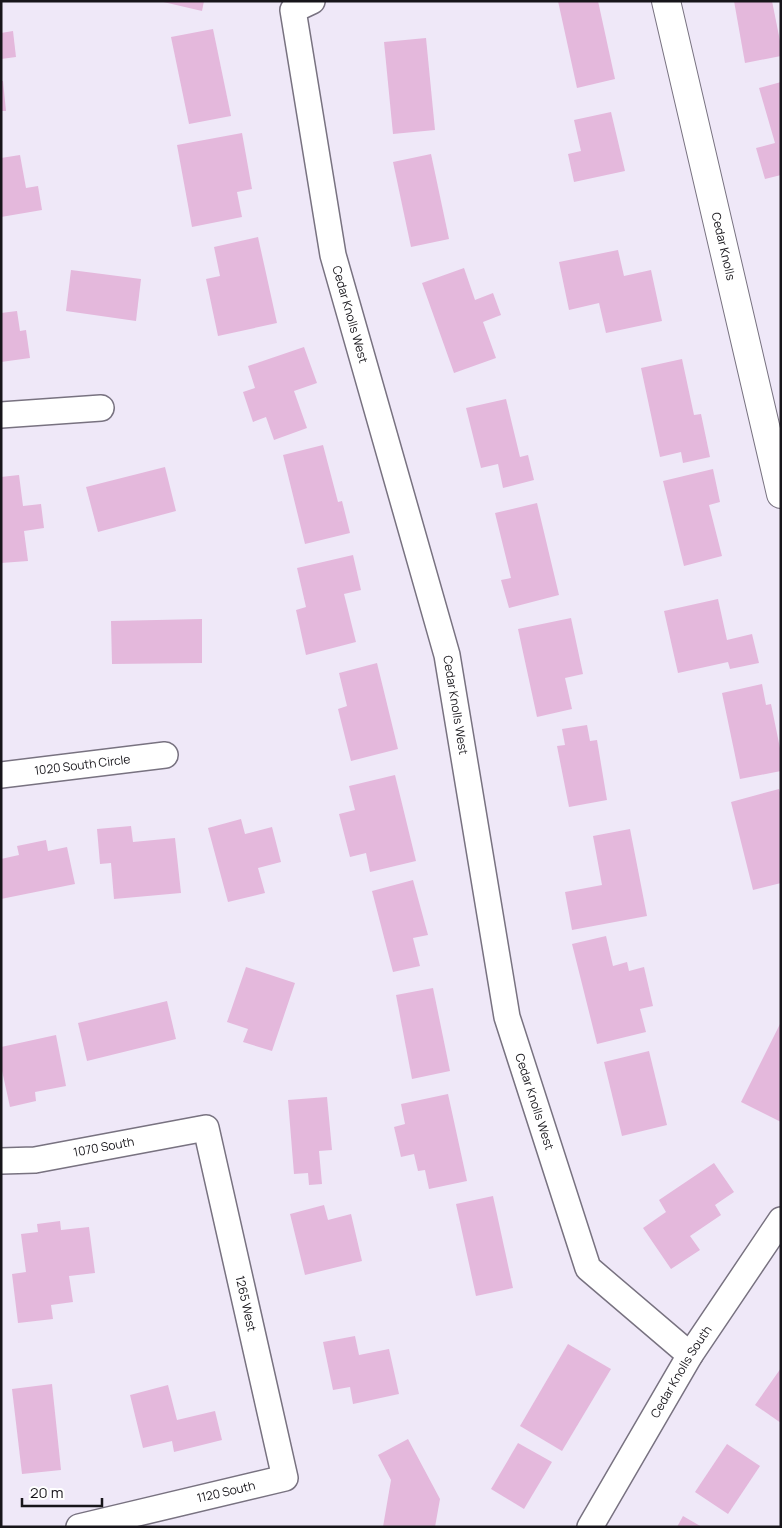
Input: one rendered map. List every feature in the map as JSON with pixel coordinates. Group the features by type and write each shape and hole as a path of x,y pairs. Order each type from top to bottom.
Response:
{"street":[{"name":"Cedar Knolls","path":"666,1 781,494"},
{"name":"Cedar Knolls West","path":"303,6 333,255 447,655 507,1017 588,1268 690,1356"},
{"path":"1,415 101,408"},
{"name":"1020 South Circle","path":"1,775 165,755"},
{"name":"1070 South","path":"1,1161 35,1160 206,1128"},
{"name":"1265 West","path":"206,1128 285,1478"},
{"name":"Cedar Knolls South","path":"590,1527 690,1356 781,1220"},
{"name":"1120 South","path":"79,1527 285,1478"}],"building":[{"path":"159,1 204,1 202,11"},
{"path":"558,1 598,1 615,79 577,88"},
{"path":"734,1 772,1 781,46 781,56 745,63"},
{"path":"213,29 231,116 189,124 171,37"},
{"path":"13,31 16,57 1,59 1,33"},
{"path":"426,38 435,130 393,134 384,42"},
{"path":"1,81 3,81 6,111 1,111"},
{"path":"781,82 781,175 765,179 756,148 775,143 759,88"},
{"path":"611,112 625,171 574,182 568,154 581,151 574,120"},
{"path":"242,133 252,189 237,192 242,217 192,227 177,145"},
{"path":"431,154 449,239 411,247 393,162"},
{"path":"20,155 26,188 38,186 42,210 1,217 1,158"},
{"path":"258,237 277,323 218,336 206,279 220,276 214,247"},
{"path":"618,250 624,276 651,270 662,321 606,333 599,303 569,310 559,262"},
{"path":"464,268 475,300 493,293 501,315 483,322 496,358 454,373 422,283"},
{"path":"71,270 141,279 136,321 66,311"},
{"path":"17,311 20,331 26,330 30,358 1,362 1,313"},
{"path":"304,347 317,383 294,391 307,428 274,440 266,417 253,422 243,392 255,388 248,366"},
{"path":"682,359 694,415 701,414 710,457 683,463 681,452 660,457 641,368"},
{"path":"506,399 520,457 528,455 534,480 503,488 498,464 481,468 466,408"},
{"path":"323,445 338,502 342,501 350,533 305,544 283,455"},
{"path":"165,467 176,511 98,532 86,487"},
{"path":"713,469 720,502 709,505 722,556 684,566 663,481"},
{"path":"19,475 23,506 41,504 44,528 24,531 28,561 1,563 1,477"},
{"path":"537,503 559,595 509,608 501,580 511,578 495,513"},
{"path":"353,555 361,590 344,594 356,642 306,655 296,610 306,607 297,568"},
{"path":"718,599 727,640 752,634 759,663 730,669 728,662 678,673 664,611"},
{"path":"571,618 583,674 565,678 572,709 537,717 518,629"},
{"path":"202,619 202,663 112,664 111,621"},
{"path":"377,663 398,749 351,761 338,709 347,706 339,673"},
{"path":"762,684 766,705 771,704 781,753 781,771 740,779 722,693"},
{"path":"587,725 590,741 597,740 607,800 569,807 557,746 565,745 562,729"},
{"path":"395,775 416,861 370,872 366,853 350,857 339,814 355,810 349,786"},
{"path":"779,789 781,796 781,883 753,890 731,802"},
{"path":"241,819 245,834 272,827 281,862 258,868 265,893 228,902 208,828"},
{"path":"131,826 133,842 175,838 181,893 114,899 111,863 100,864 97,829"},
{"path":"630,829 647,916 572,930 565,892 602,885 593,836"},
{"path":"46,840 48,851 67,847 75,884 1,899 1,859 19,855 17,846"},
{"path":"413,880 428,935 413,938 420,966 393,972 372,891"},
{"path":"606,936 613,966 627,962 629,971 644,967 653,1006 640,1009 646,1032 597,1044 572,944"},
{"path":"246,967 295,983 272,1051 243,1042 248,1029 227,1022"},
{"path":"433,988 450,1071 412,1079 396,995"},
{"path":"167,1001 176,1039 87,1061 78,1023"},
{"path":"781,1022 781,1122 741,1102"},
{"path":"56,1035 66,1086 35,1092 36,1101 10,1107 1,1066 1,1047"},
{"path":"649,1051 667,1125 622,1136 604,1062"},
{"path":"448,1094 467,1181 429,1189 425,1170 418,1171 414,1154 401,1157 394,1127 405,1124 401,1104"},
{"path":"327,1097 332,1150 319,1151 322,1184 309,1185 308,1173 294,1174 288,1100"},
{"path":"714,1163 734,1192 715,1205 721,1215 690,1236 700,1250 671,1269 643,1228 666,1212 659,1200"},
{"path":"493,1196 513,1288 476,1296 456,1204"},
{"path":"324,1205 328,1220 351,1214 362,1261 305,1275 290,1214"},
{"path":"60,1221 61,1230 89,1227 95,1273 69,1276 73,1302 51,1305 53,1319 18,1323 12,1274 26,1272 21,1234 38,1232 37,1224"},
{"path":"355,1336 359,1355 389,1349 399,1394 353,1404 350,1387 333,1390 323,1342"},
{"path":"568,1344 611,1369 562,1451 520,1426"},
{"path":"781,1368 781,1423 755,1405"},
{"path":"52,1384 61,1470 22,1474 12,1389"},
{"path":"168,1385 177,1420 215,1411 222,1440 174,1452 172,1441 143,1448 130,1395"},
{"path":"408,1439 440,1499 435,1527 383,1527 391,1480 378,1455"},
{"path":"518,1443 552,1462 524,1509 491,1489"},
{"path":"727,1444 760,1466 728,1514 695,1492"},
{"path":"683,1516 702,1527 677,1527"}]}
